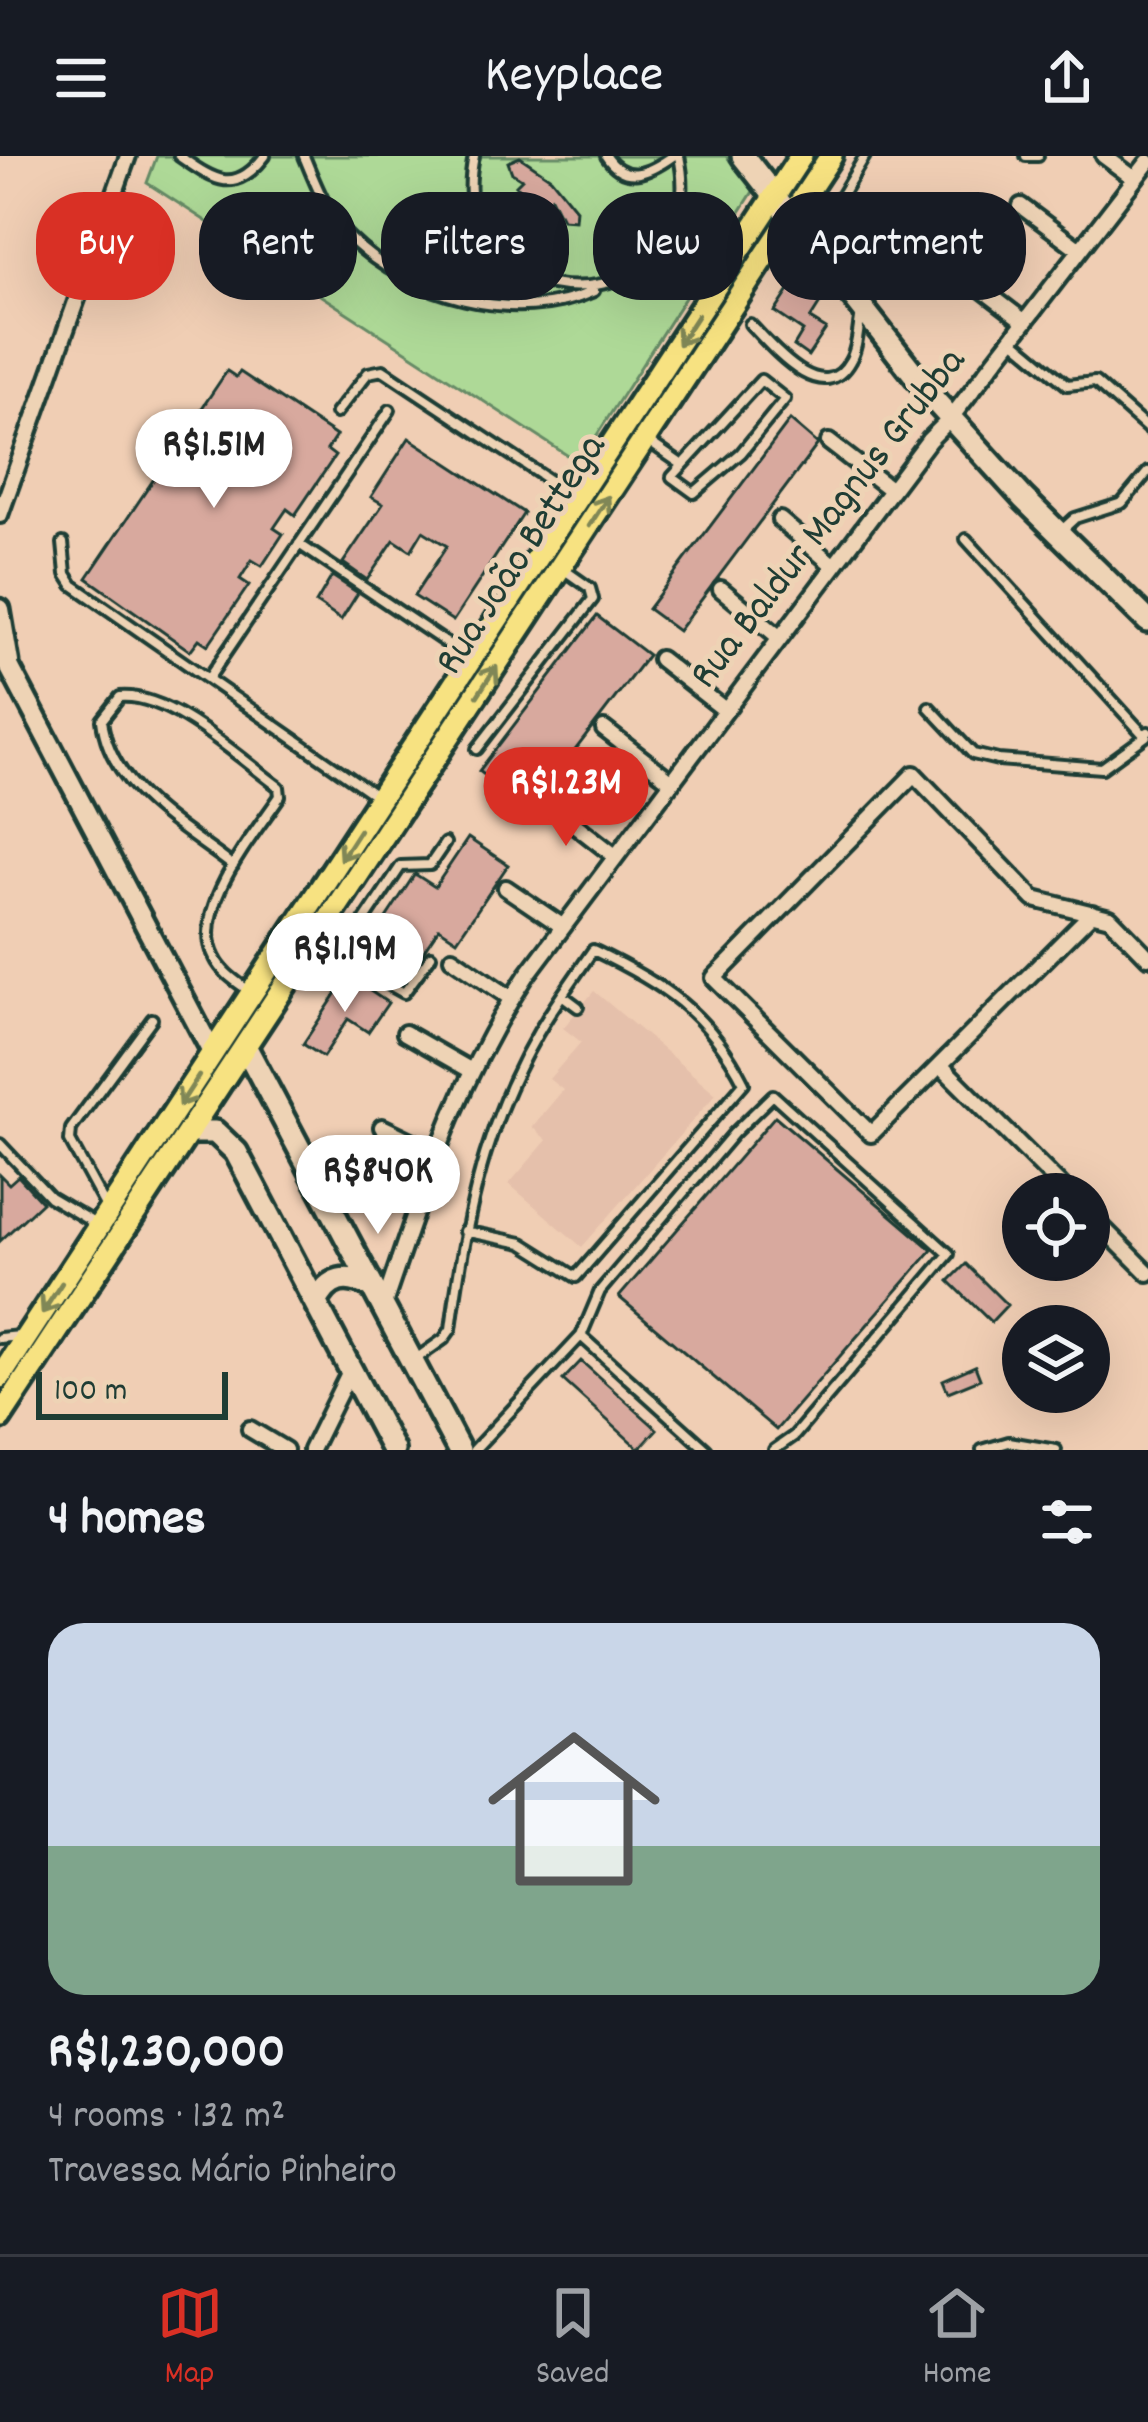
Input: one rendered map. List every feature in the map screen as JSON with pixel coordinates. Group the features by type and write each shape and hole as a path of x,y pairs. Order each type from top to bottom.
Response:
{"main road":[{"path":"743,156 771,192"},
{"name":"Rua João Bettega","path":"780,192 801,156"},
{"name":"Rua João Bettega","path":"808,192 831,156"},
{"name":"Rua João Bettega","path":"0,1377 767,212"},
{"name":"Rua João Bettega","path":"0,1418 767,256"},
{"path":"855,300 950,419 1148,621"},
{"path":"506,607 527,620"},
{"path":"491,631 512,644"},
{"path":"252,993 272,1007"},
{"path":"246,1048 459,1450"},
{"path":"190,1132 215,1132 236,1152 393,1450"},
{"path":"104,1219 122,1236"},
{"path":"316,1303 327,1284 335,1280 356,1279 377,1297"}],"street":[{"path":"0,515 128,156"},
{"path":"1104,156 1142,184"},
{"name":"Rua Baldur Magnus Grubba","path":"377,1297 470,1070 512,998 928,440 950,419 1080,250 1142,184 1148,162"},
{"path":"1026,209 1080,250"},
{"path":"995,300 1025,322"},
{"path":"829,442 891,490"},
{"path":"780,520 834,566"},
{"path":"721,589 780,638"},
{"path":"0,609 5,658 213,1054"},
{"path":"660,659 725,710"},
{"path":"604,729 671,781"},
{"path":"1092,914 871,1134 714,978 914,775 1034,899 1110,918 1148,957"},
{"path":"547,803 615,856"},
{"path":"506,888 562,926"},
{"path":"452,958 512,998"},
{"path":"405,1033 470,1070"},
{"path":"940,1065 1048,1173"},
{"path":"382,1127 436,1153"},
{"path":"1110,1235 1148,1274"},
{"path":"311,1450 351,1369"},
{"path":"250,1429 285,1450"}],"lane":[{"path":"179,156 214,179 227,181 252,172 265,156"},
{"path":"304,156 346,235 378,262 442,292 478,305 569,302 593,291"},
{"path":"474,156 472,204 482,232 498,255 521,274 548,285 593,287"},
{"path":"606,156 615,168 634,175 676,156 683,176 682,192"},
{"path":"844,192 866,156"},
{"path":"1026,156 1038,156"},
{"path":"750,323 806,376 823,380 836,377 848,366 862,309"},
{"path":"1012,339 1067,385 1095,382 1148,429"},
{"path":"336,412 368,373 383,370 578,499"},
{"path":"761,380 785,399 742,453 694,493 672,476 681,464 761,380"},
{"path":"208,679 390,410"},
{"path":"646,440 681,464"},
{"path":"1058,533 1075,518 1122,503 1148,472"},
{"path":"929,706 973,754 998,760 1102,768 1147,735 966,539"},
{"path":"63,543 66,574 73,585 380,799"},
{"path":"299,544 472,660"},
{"path":"478,748 593,599 590,588 562,568"},
{"path":"233,866 135,789 110,754 102,720 120,698 154,701 278,787 280,796 233,866 210,912 209,942 219,966 252,993"},
{"path":"340,957 401,866 430,865 446,843"},
{"path":"315,943 406,993 431,956"},
{"path":"412,1362 451,1329 464,1231 475,1180 498,1116 532,1044 592,950 654,979 725,1046 744,1083 576,1276 522,1243 464,1231"},
{"path":"562,995 578,1007"},
{"path":"104,1219 70,1135 152,1018"},
{"path":"474,1450 580,1336 600,1291 734,1133 773,1095 949,1254 794,1436 774,1450"},
{"path":"0,1144 50,1197 104,1219"},
{"path":"0,1338 27,1336"},
{"path":"580,1336 706,1450"},
{"path":"982,1450 1009,1442 1056,1450"}],"shaded area":[{"path":"594,991 716,1094 582,1247 509,1184 547,1140 532,1127 563,1090 549,1079 581,1042 563,1028"}],"green space":[{"path":"157,156 726,156 754,190 743,207 743,192 593,192 593,300 683,300 579,463 328,300 357,300 357,192 199,192 199,217 175,201 175,192 161,192 147,183"}],"building":[{"path":"520,157 562,192 523,192 516,185 522,179 512,173 508,162"},
{"path":"569,200 576,209 575,220 569,220"},
{"path":"783,300 820,303 810,319 826,329 808,356 794,346 803,331 775,312"},
{"path":"227,371 236,377 240,372 336,436 327,450 335,456 295,515 287,509 274,528 283,534 262,566 252,560 240,579 249,585 208,645 199,639 190,651 87,578"},
{"path":"790,420 818,444 678,631 648,609"},
{"path":"409,438 524,513 453,621 414,596 447,546 423,531 411,551 394,540 367,580 343,563 383,504 371,497"},
{"path":"332,576 358,593 341,620 316,603"},
{"path":"597,616 648,655 530,809 479,771"},
{"path":"468,838 508,865 457,940 439,928 406,977 365,950 415,874 435,887"},
{"path":"348,976 388,1003 368,1032 348,1019 323,1057 303,1044"},
{"path":"775,1116 932,1250 776,1430 619,1297"},
{"path":"0,1175 9,1184 18,1176 42,1202 0,1241"},
{"path":"966,1264 1007,1305 1002,1305 991,1322 949,1281"},
{"path":"581,1361 657,1429 639,1449 563,1380"},
{"path":"975,1366 980,1379 948,1392 943,1380"}]}
